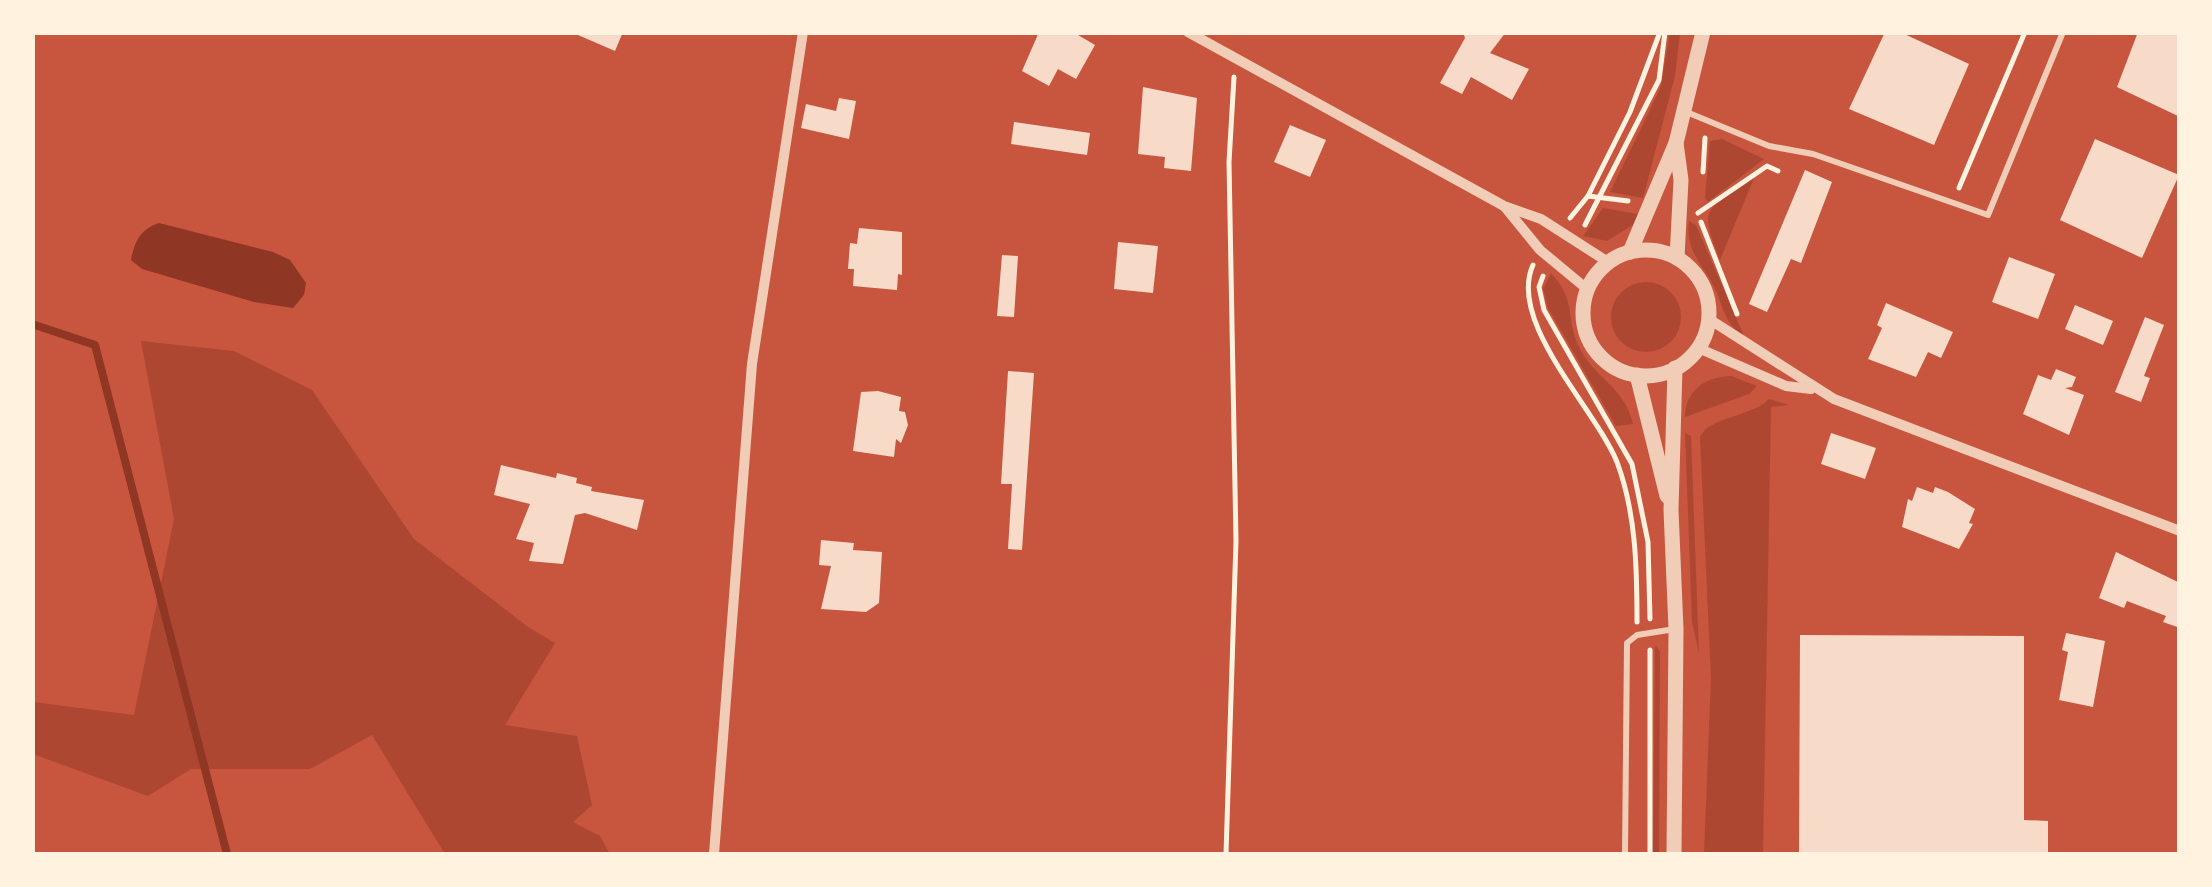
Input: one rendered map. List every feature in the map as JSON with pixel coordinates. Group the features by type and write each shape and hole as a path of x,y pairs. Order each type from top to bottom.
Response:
{"street":[{"path":"714,854 752,364 802,32"},
{"path":"1188,32 1504,206 1541,219 1608,262"},
{"path":"1630,252 1676,143 1703,32"},
{"path":"1676,143 1681,180 1677,258"},
{"path":"1504,206 1540,250 1587,289"},
{"path":"1630,252 1662,252 1677,258 1702,284 1708,319 1698,348 1676,368 1637,376 1603,360 1591,344 1583,308 1587,289 1608,262 1630,252"},
{"path":"1708,319 1812,389 2180,531"},
{"path":"1698,348 1786,386 1812,389"},
{"path":"1674,854 1676,629 1671,510 1676,368"},
{"path":"1637,376 1671,510"}],"lane":[{"path":"1683,110 1780,150 1813,154 1988,216 2063,32"},
{"path":"1624,854 1627,643 1637,635 1676,629"}],"path":[{"path":"1564,224 1588,196 1630,112 1662,32"},
{"path":"1573,240 1603,197 1660,80 1662,32"},
{"path":"1958,192 2025,32"},
{"path":"1226,854 1235,618 1229,162 1236,59"},
{"path":"1702,178 1708,122"},
{"path":"1690,212 1698,214 1767,166 1780,150"},
{"path":"1767,166 1778,171"},
{"path":"1588,196 1641,204"},
{"path":"1701,196 1698,214 1740,320"},
{"path":"1540,250 1527,278 1529,310 1604,438 1621,477 1635,542 1637,635"},
{"path":"1554,262 1543,276 1540,299 1632,464 1648,542 1650,854"},
{"path":"1604,438 1648,430"}],"shaded area":[{"path":"1670,33 1680,33 1675,76 1643,198 1610,192 1660,89"},
{"path":"1722,139 1764,159 1708,202 1705,198 1710,141"},
{"path":"1754,178 1720,260 1708,217 1717,204"},
{"path":"1603,208 1638,214 1634,224 1607,241 1583,236"},
{"path":"1689,221 1696,225 1744,336 1727,318 1694,253"},
{"path":"159,223 273,252 290,260 306,283 304,295 293,308 254,302 142,269 131,260 134,247 143,233"},
{"path":"1551,273 1568,301 1579,347 1623,401 1633,424 1616,426 1548,308 1543,289"},
{"path":"1646,282 1671,292 1681,317 1671,342 1646,352 1621,342 1611,317 1621,292"},
{"path":"141,341 234,351 312,390 414,539 528,627 555,643 505,725 577,736 592,805 573,822 600,836 610,854 445,854 372,735 310,769 191,769 148,796 33,754 33,702 134,715 174,519"},
{"path":"1731,376 1757,386 1749,394 1685,417 1693,392 1705,382"},
{"path":"1769,399 1789,405 1771,407 1763,854 1704,854 1711,678 1700,437 1713,425"},
{"path":"1685,433 1691,436 1699,653 1692,622"},
{"path":"1655,645 1660,652 1659,854 1653,854"}],"building":[{"path":"571,32 623,32 615,51"},
{"path":"1039,32 1073,32 1095,45 1076,79 1058,69 1049,86 1022,71"},
{"path":"1463,32 1506,32 1490,53 1529,69 1512,100 1471,77 1462,94 1440,83 1465,38"},
{"path":"1885,32 1900,32 1969,64 1934,145 1849,109"},
{"path":"2138,32 2180,32 2180,117 2117,87"},
{"path":"1143,87 1197,98 1191,171 1164,168 1165,157 1138,154"},
{"path":"839,98 856,101 849,139 801,128 806,104 836,111"},
{"path":"1014,122 1090,133 1087,155 1011,144"},
{"path":"1290,125 1326,140 1310,177 1274,162"},
{"path":"2095,139 2179,175 2142,258 2060,220"},
{"path":"1805,170 1832,182 1801,263 1791,259 1767,312 1749,304"},
{"path":"859,228 902,232 902,275 898,274 897,290 853,286 854,269 848,269 850,243 857,244"},
{"path":"1118,242 1158,246 1153,293 1114,289"},
{"path":"1002,255 1018,256 1014,317 997,316"},
{"path":"2009,257 2055,274 2038,319 1992,302"},
{"path":"1886,303 1953,332 1941,358 1928,352 1916,377 1868,359 1882,328 1877,325"},
{"path":"2075,305 2113,321 2103,345 2065,329"},
{"path":"2145,317 2164,325 2144,376 2150,378 2141,402 2115,392"},
{"path":"2056,369 2076,377 2072,387 2065,388 2084,395 2069,435 2023,414 2038,375 2051,380"},
{"path":"1008,371 1034,373 1022,550 1008,549 1012,484 1001,484"},
{"path":"878,391 901,397 899,411 905,412 908,425 901,443 896,439 894,457 853,451 861,392"},
{"path":"1831,433 1876,448 1865,479 1821,464"},
{"path":"501,465 556,478 557,473 577,478 576,483 592,487 591,491 644,500 637,530 585,513 575,515 563,564 529,561 534,543 516,539 530,504 494,495"},
{"path":"1917,487 1933,493 1935,487 1975,509 1969,523 1973,524 1959,549 1902,527 1908,499 1912,501"},
{"path":"821,540 854,543 853,550 882,552 879,603 866,612 821,609 831,566 819,565"},
{"path":"2116,552 2180,583 2180,628 2163,622 2166,616 2127,601 2124,608 2099,598"},
{"path":"2066,633 2105,641 2093,707 2059,700 2068,652 2062,650"},
{"path":"1800,635 2024,636 2024,820 2048,821 2048,854 1799,854"}],"waterway":[{"path":"32,324 95,345 227,854"}]}
